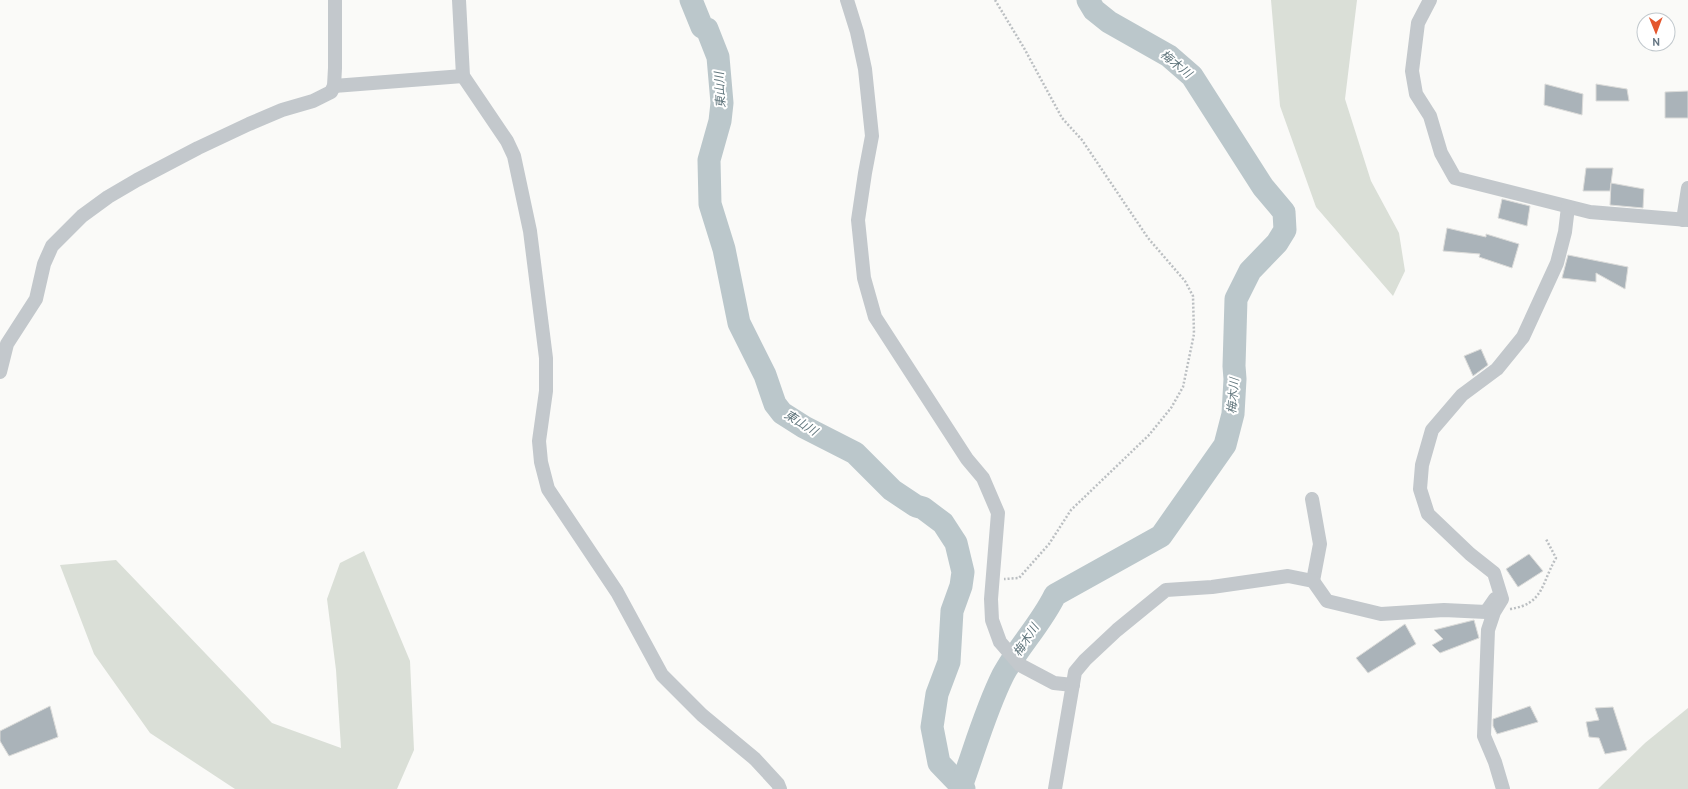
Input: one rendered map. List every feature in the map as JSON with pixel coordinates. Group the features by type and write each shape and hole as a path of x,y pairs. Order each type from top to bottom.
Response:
{"street":[{"path":"0,372 7,344 36,299 44,264 52,246 82,216 108,197 137,180 198,148 275,113 324,96 331,92 334,86 335,0"},
{"path":"459,0 463,76 507,141 514,156 528,223 546,358 546,391 539,441 541,462 548,488 617,592 662,676 702,715 755,760 778,784 780,789"},
{"path":"847,0 857,32 865,69 872,136 858,220 864,278 875,318 967,459 983,478 998,513 992,580 992,620 1000,642 1020,665 1054,683 1073,685"},
{"path":"1430,0 1418,23 1412,71 1416,94 1430,116 1441,153 1455,178 1490,188 1556,202 1568,207 1590,212 1685,220 1688,188"},
{"path":"334,86 463,76"},
{"path":"1503,789 1495,762 1484,736 1488,630 1494,612 1502,599 1494,573 1470,554 1428,514 1420,489 1422,466 1432,430 1462,394 1497,370 1523,337 1557,263 1565,232 1568,207"},
{"path":"1312,499 1320,544 1313,581"},
{"path":"1055,789 1076,672 1085,660 1116,630 1166,590 1212,587 1288,576 1313,581 1327,601 1381,614 1444,610 1486,612 1500,592"}],"path":[{"path":"992,580 1019,578 1048,544 1071,510 1149,435 1171,408 1184,387 1194,334 1193,296 1185,281 1148,238 1082,140 1062,118 1024,48 995,0"},
{"path":"1494,612 1524,607 1539,596 1547,574 1556,558 1546,539"}],"shaded area":[{"path":"1271,0 1357,0 1345,99 1371,181 1399,233 1405,271 1393,296 1316,207 1280,106"},
{"path":"364,551 410,661 414,750 397,789 235,789 150,733 94,654 60,565 116,560 272,723 341,748 336,670 327,599 340,563"},
{"path":"1688,708 1688,789 1598,789 1645,743"}],"building":[{"path":"1545,84 1583,94 1582,115 1544,105"},
{"path":"1596,84 1627,89 1629,101 1596,101"},
{"path":"1688,91 1688,118 1665,118 1665,92"},
{"path":"1586,168 1613,168 1610,191 1583,191"},
{"path":"1611,183 1644,189 1643,208 1610,205"},
{"path":"1502,199 1530,206 1527,226 1498,218"},
{"path":"1447,228 1486,237 1486,234 1519,244 1512,268 1479,257 1480,254 1443,251"},
{"path":"1568,255 1628,267 1625,289 1596,273 1596,282 1562,278"},
{"path":"1481,349 1488,365 1473,376 1464,356"},
{"path":"1529,554 1543,571 1518,587 1506,569"},
{"path":"1474,620 1479,638 1440,653 1432,645 1443,639 1434,630"},
{"path":"1405,624 1416,644 1368,673 1356,658"},
{"path":"50,706 58,737 9,756 0,741 0,731"},
{"path":"1530,706 1538,722 1497,734 1493,726 1493,719"},
{"path":"1613,707 1627,750 1605,754 1599,738 1589,737 1586,722 1599,720 1595,708"}],"waterway":[{"name":"東山川","path":"691,0 702,27 707,29 718,57 722,103 720,121 709,160 710,204 724,249 739,323 765,375 775,404 782,413 804,427 855,453 892,490 916,506 923,508 943,523 956,543 963,572 961,586 952,611 949,662 937,694 932,727 939,763 964,789"},
{"name":"梅木川","path":"962,784 986,715 1003,675 1015,655 1043,616 1055,595 1161,536 1225,445 1233,414 1236,299 1250,271 1277,243 1285,230 1284,212 1263,187 1192,76 1169,56 1109,22 1094,10 1088,0"}]}
